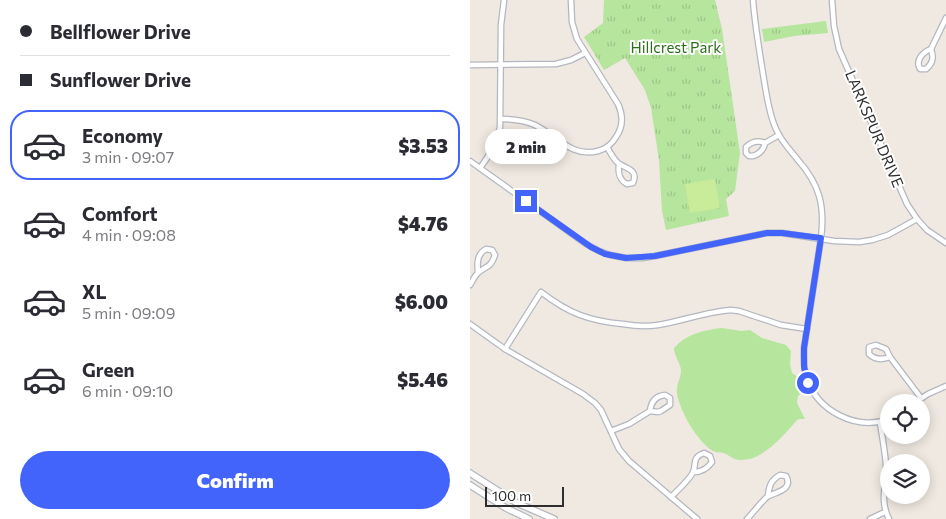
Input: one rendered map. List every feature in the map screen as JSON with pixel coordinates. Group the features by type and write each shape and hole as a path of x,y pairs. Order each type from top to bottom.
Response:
{"main road":[{"path":"470,474 517,503 554,519"},
{"path":"470,485 506,508 529,519"}],"street":[{"path":"480,168 493,150 499,134 501,119 501,25 504,0"},
{"path":"501,119 520,120 532,124 581,152 602,150 614,141 622,122 621,111 575,34 571,0"},
{"path":"753,0 756,32 772,120 784,144 808,171 818,190 822,206 823,222 804,357 808,383 818,398 833,412 844,418 862,422 880,422"},
{"name":"LARKSPUR DRIVE","path":"832,0 834,26 840,50 903,194 917,219 946,243"},
{"path":"931,50 946,18"},
{"path":"470,65 560,63 585,53"},
{"path":"766,143 753,142 746,147 746,153 749,156 754,156 763,150 766,143 779,135"},
{"path":"607,147 619,164 628,167 633,173 633,183 627,184 621,180 618,174 619,164"},
{"path":"470,161 586,244 605,254 616,257 655,256 767,233 782,233 848,242 865,241 889,234 917,219"},
{"path":"470,285 478,272 480,254 486,249 492,250 495,255 492,262 488,267 478,272"},
{"path":"505,349 541,292 576,314 616,324 655,325 730,310 739,311 781,325 807,329"},
{"path":"470,324 505,349 590,399 601,410 620,449 629,461 697,519"},
{"path":"890,357 882,359 873,357 869,354 869,347 874,345 884,347 918,394"},
{"path":"928,394 946,386"},
{"path":"611,431 629,424 650,411 658,412 666,408 670,405 670,398 665,395 659,396 652,401 650,411"},
{"path":"883,444 886,467 883,494 885,512 889,519"},
{"path":"671,497 694,472 694,462 700,454 706,453 710,456 712,462 707,468 700,472 694,472"},
{"path":"747,519 768,496 779,493 787,485 786,476 780,475 774,479 769,486 768,496"},
{"path":"870,519 885,512"}],"green space":[{"name":"Hillcrest Park","path":"604,0 715,0 722,29 740,153 735,191 726,199 729,216 666,230 662,211 659,160 651,108 645,90 625,58 604,70 584,37 603,23"},
{"path":"826,21 828,33 794,36 764,42 762,29"},
{"path":"715,179 720,208 690,213 685,184"},
{"path":"722,328 741,331 750,330 762,338 786,345 791,351 790,364 792,373 798,377 802,388 797,403 805,419 797,420 770,448 750,459 735,459 724,453 713,451 707,446 690,425 677,393 681,370 674,348 684,339 696,334"}],"route":[{"path":"526,201 586,244 605,254 616,257 642,258 655,256 767,233 821,238 804,348 804,367 808,383"}]}
